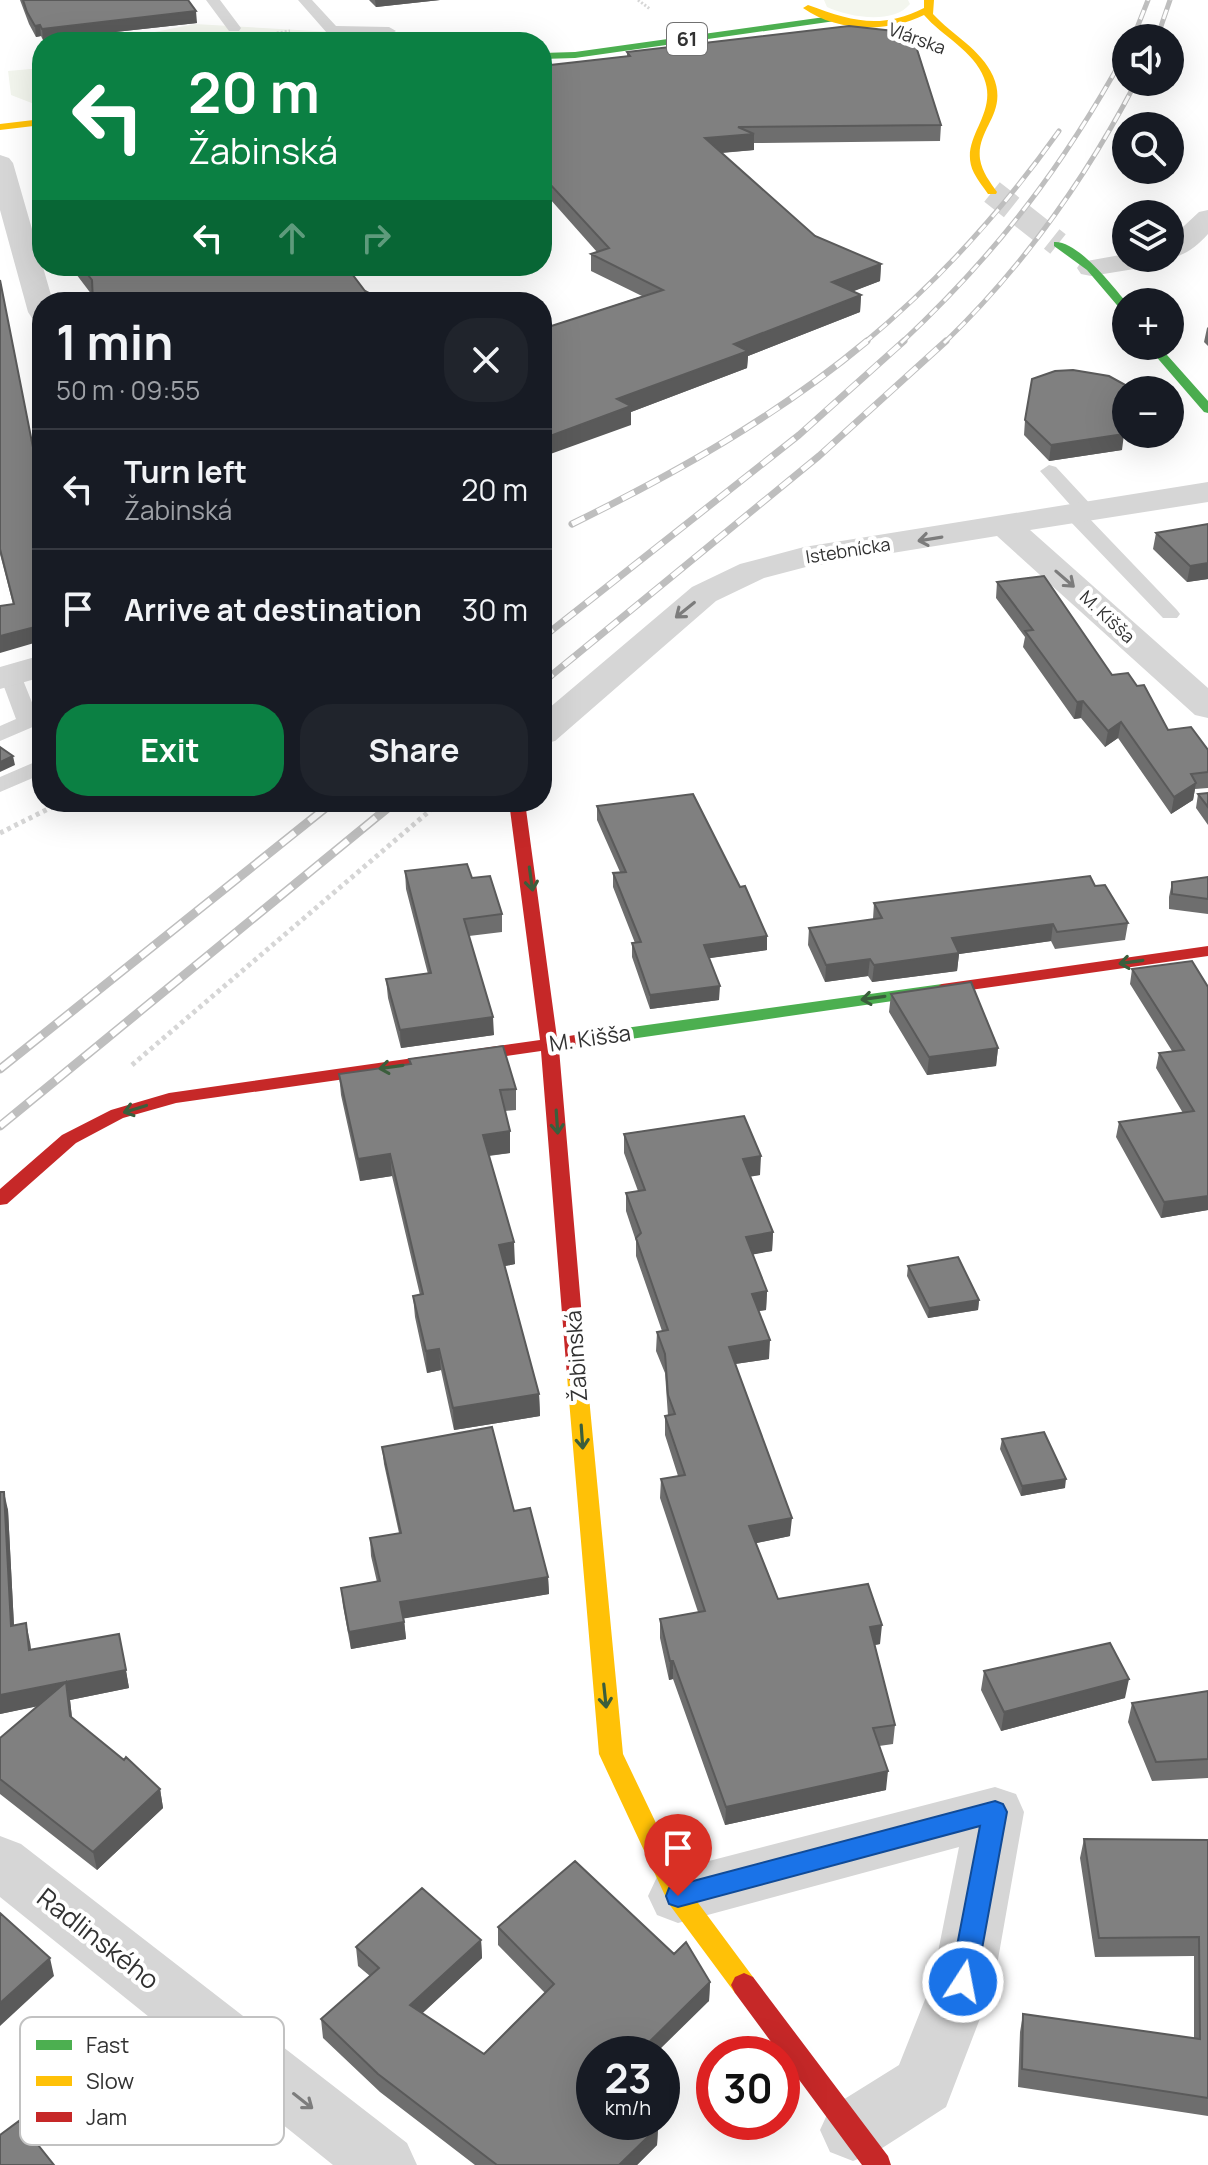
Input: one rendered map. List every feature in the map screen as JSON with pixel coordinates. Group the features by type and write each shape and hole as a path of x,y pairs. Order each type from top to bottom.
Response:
{"main road":[{"name":"61","path":"552,54 757,20 790,11 804,2 810,11 853,22 910,19 929,5"},
{"name":"Vlárska","path":"929,5 928,14 937,25 966,47 992,84 994,99 973,146 972,162 979,178 992,192"},
{"name":"61","path":"552,55 832,19"},
{"name":"Vlárska","path":"853,22 899,29 978,64"},
{"path":"0,127 32,123"},
{"path":"1058,244 1091,268 1112,293"},
{"path":"1165,360 1208,409"},
{"name":"Žabinská","path":"519,812 529,863 551,1044 593,1574 611,1754 678,1896 866,2147"},
{"name":"M. Kišša","path":"0,1199 69,1139 117,1114 175,1097 1208,951"}],"street":[{"path":"0,163 36,292"},
{"path":"1184,242 1208,218"},
{"path":"1091,268 1112,265"},
{"name":"Istebnícka","path":"552,724 661,630 721,584 752,571 804,557 1007,527 1208,492"},
{"name":"M. Kišša","path":"1007,527 1208,707"},
{"name":"Žabinská","path":"678,1896 995,1812 963,1982 923,2086 866,2147"},
{"name":"Radlinského","path":"0,1862 196,2017"},
{"name":"Radlinského","path":"284,2086 384,2165"}],"lane":[{"path":"213,0 234,28"},
{"path":"305,0 332,30 385,26"},
{"path":"1049,471 1080,513 1170,614"},
{"path":"17,673 32,710"},
{"path":"0,734 32,719"},
{"path":"0,785 32,771"}],"path":[{"path":"0,833 42,812"},
{"path":"124,1072 428,812"}],"shaded area":[{"path":"824,0 908,0 910,4 893,15 870,17 836,11 827,7"},
{"path":"195,24 333,32 154,32"},
{"path":"32,69 32,103 11,95 8,71"}],"building":[{"path":"23,0 188,0 196,11 42,29 40,25 35,26"},
{"path":"849,26 894,31 914,40 941,125 738,127 754,134 705,138 815,236 881,264 832,282 861,295 734,344 748,351 617,399 631,406 552,435 552,326 663,290 591,254 609,248 552,186 552,65 630,56 627,52"},
{"path":"89,276 354,276 367,292 93,292"},
{"path":"0,280 32,442 32,628 0,636 0,606 14,604 0,549"},
{"path":"1073,370 1112,378 1112,436 1051,445 1025,420 1032,379 1055,371"},
{"path":"1208,524 1208,563 1190,566 1156,533"},
{"path":"1044,576 1112,675 1128,673 1137,686 1144,685 1168,730 1191,727 1208,750 1208,772 1191,774 1196,783 1174,797 1121,722 1108,731 1083,701 1077,702 1025,631 1033,630 997,582"},
{"path":"0,747 13,756 0,762"},
{"path":"1208,793 1208,807 1198,794"},
{"path":"693,794 740,887 745,886 767,936 704,945 720,986 650,995 632,943 641,942 613,873 626,872 597,806"},
{"path":"467,864 472,878 490,876 502,914 464,919 493,1017 400,1030 386,979 431,973 405,871"},
{"path":"1090,876 1095,886 1105,885 1128,923 1057,932 1053,924 952,938 959,953 874,965 870,959 826,965 809,928 882,918 874,903"},
{"path":"1208,877 1208,899 1172,894 1172,882"},
{"path":"1192,961 1208,987 1208,1196 1164,1202 1119,1122 1194,1111 1159,1053 1184,1050 1132,969"},
{"path":"971,982 998,1048 929,1057 891,994"},
{"path":"503,1046 516,1089 500,1090 510,1131 483,1135 514,1242 499,1245 539,1394 453,1408 439,1349 426,1351 413,1296 423,1294 390,1154 358,1159 339,1074 411,1064 409,1059"},
{"path":"744,1116 761,1156 743,1159 773,1232 746,1237 767,1291 752,1294 770,1340 729,1347 792,1518 749,1526 778,1599 868,1584 882,1625 870,1627 895,1725 873,1728 888,1771 726,1807 673,1661 670,1661 660,1619 705,1611 661,1479 685,1475 665,1416 675,1414 668,1395 665,1354 657,1332 668,1330 636,1238 641,1233 626,1193 645,1190 624,1134"},
{"path":"958,1257 979,1300 929,1308 908,1266"},
{"path":"492,1427 514,1511 530,1508 548,1577 400,1602 404,1622 349,1632 341,1588 380,1581 370,1538 401,1533 382,1447"},
{"path":"1044,1432 1066,1479 1022,1486 1002,1439"},
{"path":"0,1492 4,1492 11,1626 26,1623 29,1650 119,1634 126,1670 0,1695"},
{"path":"1110,1643 1129,1679 1004,1712 984,1671"},
{"path":"66,1682 70,1716 124,1760 126,1757 160,1789 93,1852 0,1779 0,1738"},
{"path":"1208,1691 1208,1759 1156,1762 1132,1703"},
{"path":"1084,1839 1208,1840 1208,2098 1022,2069 1023,2014 1200,2039 1199,1937 1099,1938"},
{"path":"575,1861 674,1954 686,1942 710,1982 655,2036 576,2036 576,2140 645,2140 619,2165 497,2165 378,2074 321,2019 379,1968 356,1947 422,1888 481,1940 410,2005 484,2054 554,1984 498,1927"},
{"path":"0,1913 50,1958 0,2003"},
{"path":"19,2121 20,2145 38,2145 54,2165 0,2165 0,2135"}],"tunnel":[{"path":"992,192 1058,244"}],"railway":[{"path":"1139,24 1148,0"},
{"path":"1162,24 1170,0"},
{"path":"901,343 968,276 1026,207 1078,133 1112,76"},
{"path":"946,341 1000,284 1050,221 1096,153 1128,96"},
{"path":"864,343 919,295 969,243 1059,131"},
{"path":"572,524 725,442 798,394 867,341"},
{"path":"552,630 799,435 904,341"},
{"path":"552,675 819,456 946,341"},
{"path":"0,1069 321,812"},
{"path":"0,1126 383,812"}],"traffic: fast":[{"path":"552,56 832,19"},
{"path":"1058,244 1091,268 1112,293"},
{"path":"1165,360 1208,409"},
{"path":"575,1041 942,989"}],"traffic: slow":[{"path":"808,8 837,20 884,24 929,9 929,0"},
{"path":"929,9 928,14 977,59 989,77 994,94 992,108 976,144 975,157 979,173 992,192"},
{"path":"0,127 32,123"},
{"path":"577,1376 611,1754 678,1896 744,1985"}],"traffic: jam":[{"path":"519,812 547,1016 577,1376"},
{"path":"942,989 1208,951"},
{"path":"0,1199 69,1139 117,1114 175,1097 575,1041"},
{"path":"744,1985 878,2165"}],"route":[{"path":"678,1896 995,1812 963,1982"}]}
